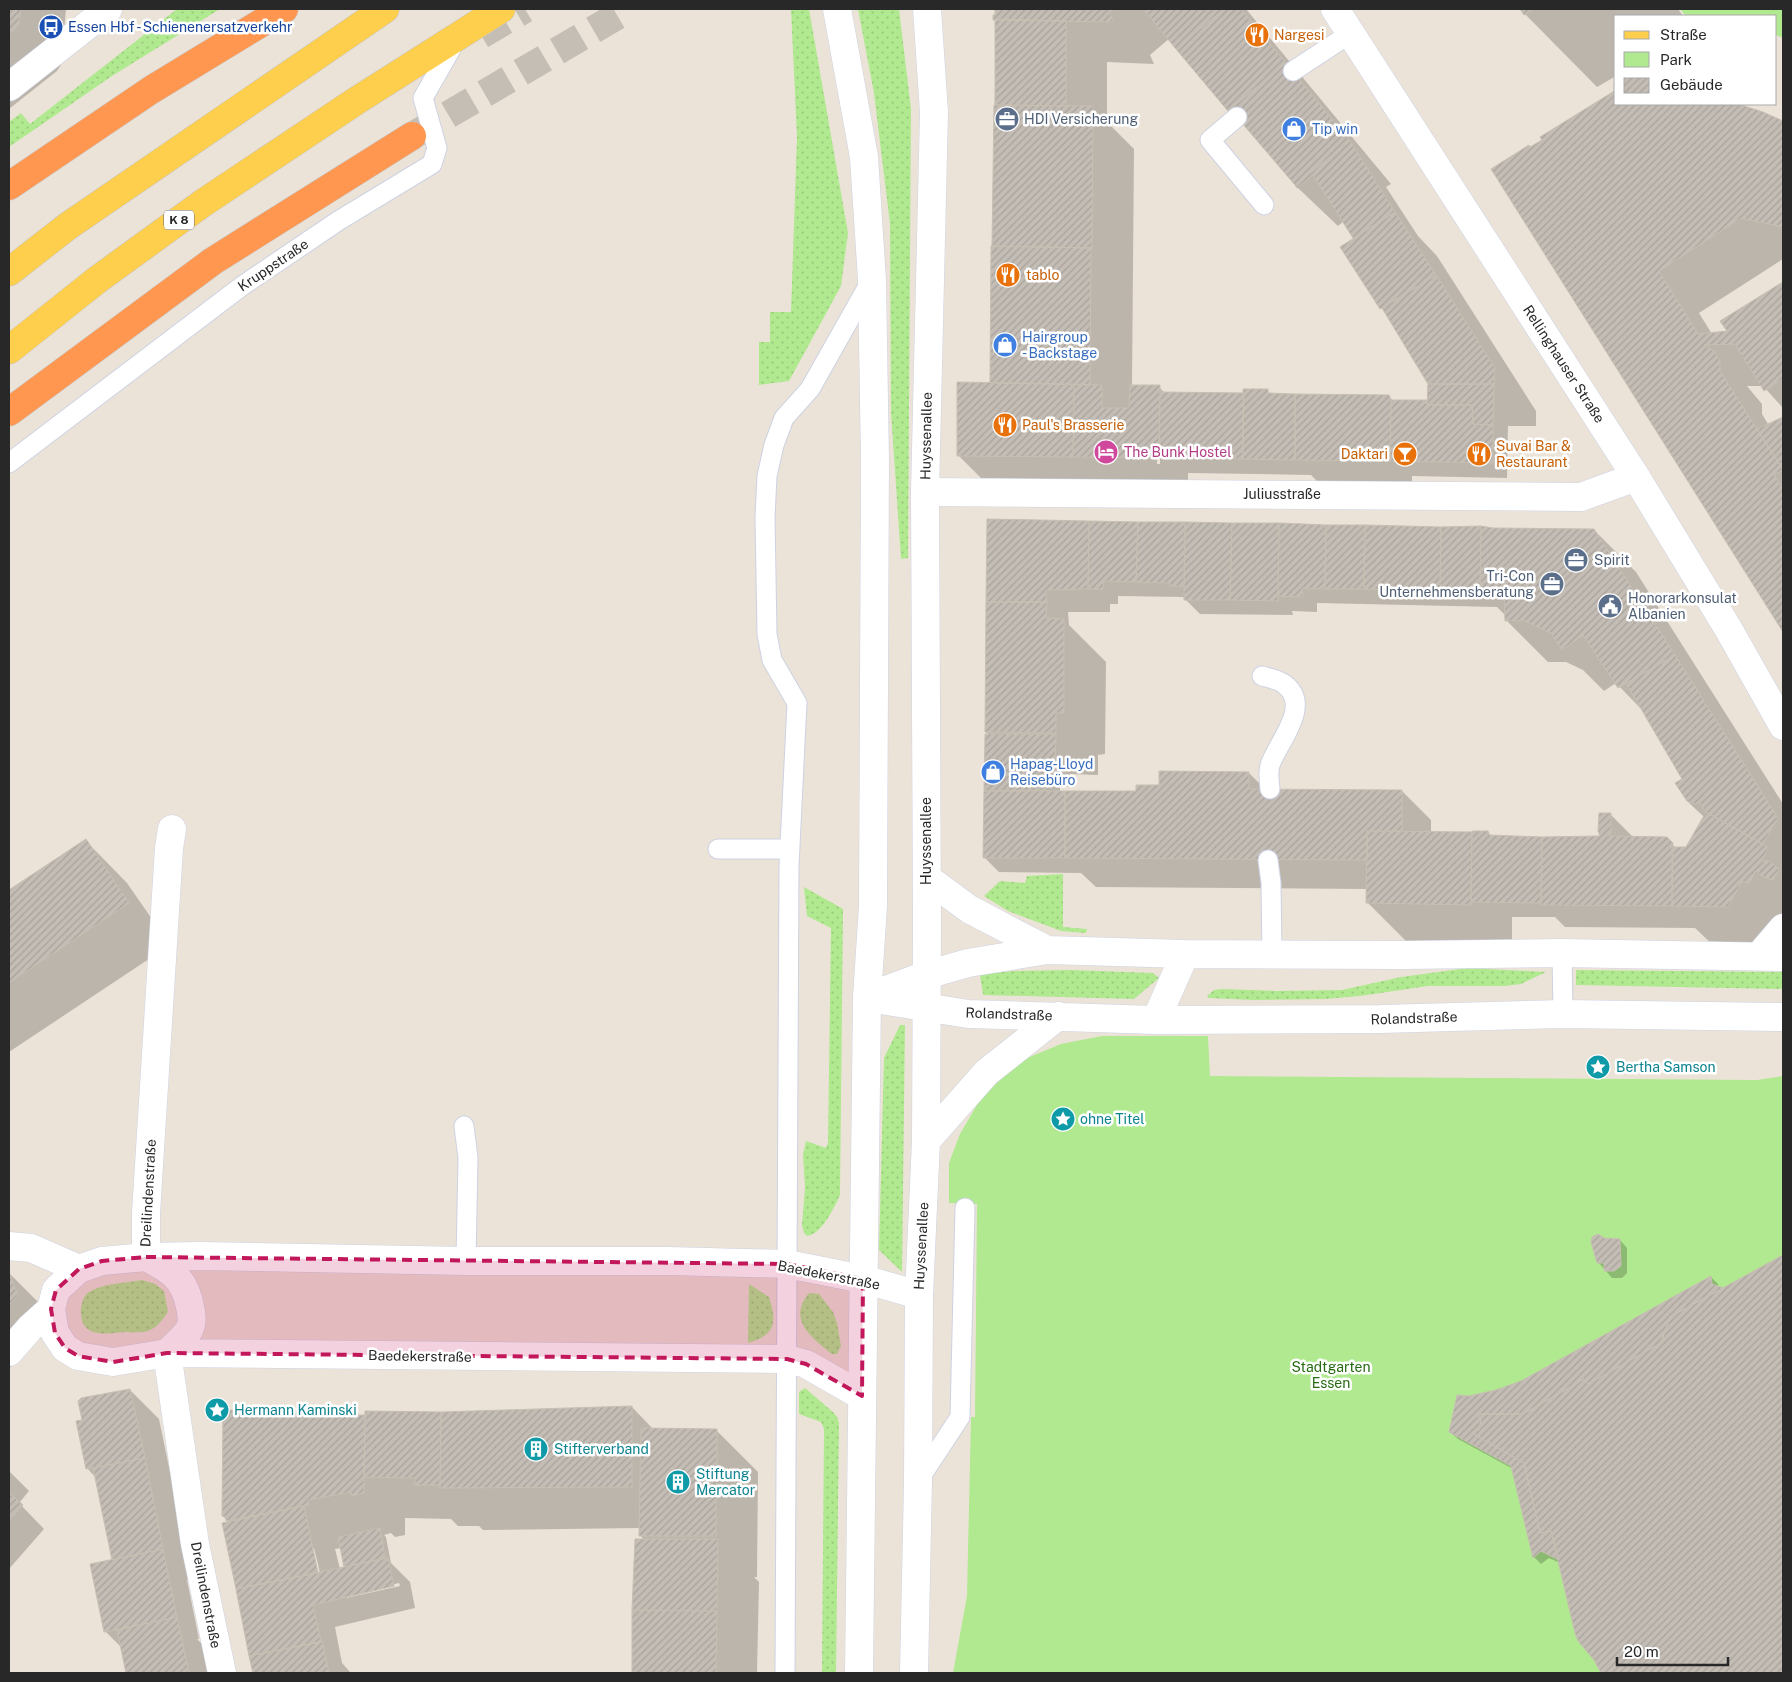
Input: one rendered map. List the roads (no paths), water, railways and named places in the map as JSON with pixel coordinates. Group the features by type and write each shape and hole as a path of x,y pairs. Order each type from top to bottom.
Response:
{"highway":[{"path":"9,186 151,90 284,9"},
{"path":"9,412 213,261 412,136"}],"main road":[{"path":"9,272 68,226 385,9"},
{"name":"Kruppstraße","path":"9,350 97,280 203,203 356,100 501,9"}],"street":[{"path":"9,87 108,9"},
{"path":"837,9 864,157 872,280 875,461 873,906 868,997 859,1673"},
{"name":"Huyssenallee","path":"914,1673 919,1295 926,1142 927,878 924,492 934,112 927,9"},
{"name":"Rellinghauser Straße","path":"1335,9 1636,478 1729,630 1783,726"},
{"name":"Juliusstraße","path":"924,492 1581,496 1636,478"},
{"name":"Dreilindenstraße","path":"172,829 169,848 146,1212 146,1257 167,1268 181,1280 188,1294 192,1318 190,1329 167,1353 195,1544 222,1673"},
{"path":"927,878 969,909 1047,950"},
{"path":"868,997 968,963 1047,950 1272,955 1562,953 1771,956 1783,928"},
{"path":"1156,1020 1186,954"},
{"name":"Rolandstraße","path":"868,997 968,1014 1156,1020 1381,1019 1563,1014 1783,1017"},
{"path":"926,1142 987,1072 1058,1016"},
{"path":"9,1246 31,1248 79,1269"},
{"name":"Baedekerstraße","path":"862,1396 806,1364 787,1359 167,1353 113,1362 78,1356 66,1348 55,1333 51,1309 56,1290 79,1269 102,1261 146,1257 200,1256 787,1264 863,1279 919,1295"},
{"path":"9,1352 30,1328 51,1309"}],"lane":[{"path":"1293,71 1351,33"},
{"name":"Kruppstraße","path":"9,463 242,286 338,221 432,164 437,148 423,98 460,34"},
{"path":"1237,117 1210,140 1264,205"},
{"path":"785,1673 790,849 796,703 772,660 767,634 765,517 767,476 774,446 784,418 810,390 872,280"},
{"path":"1262,676 1285,684 1294,696 1296,710 1269,768 1270,789"},
{"path":"718,848 790,849"},
{"path":"1268,860 1271,883 1272,955"},
{"path":"1562,953 1563,1014"},
{"path":"464,1126 468,1158 466,1261"},
{"path":"918,1482 960,1417 965,1208"}],"tunnel":[{"path":"481,35 525,9"},
{"path":"412,136 629,9"}],"place":[{"name":"Essen Hbf - Schienenersatzverkehr","path":"51,27"},
{"name":"Nargesi","path":"1257,35"},
{"name":"HDI Versicherung","path":"1007,119"},
{"name":"Tip win","path":"1294,129"},
{"name":"tablo","path":"1008,275"},
{"name":"Hairgroup - Backstage","path":"1005,345"},
{"name":"Paul's Brasserie","path":"1005,425"},
{"name":"The Bunk Hostel","path":"1106,452"},
{"name":"Daktari","path":"1405,454"},
{"name":"Suvai Bar & Restaurant","path":"1479,454"},
{"name":"Spirit","path":"1576,560"},
{"name":"Tri-Con Unternehmensberatung","path":"1552,584"},
{"name":"Honorarkonsulat Albanien","path":"1610,606"},
{"name":"Hapag-Lloyd Reisebüro","path":"993,772"},
{"name":"Bertha Samson","path":"1598,1067"},
{"name":"ohne Titel","path":"1063,1119"},
{"name":"Hermann Kaminski","path":"217,1410"},
{"name":"Stifterverband","path":"536,1449"},
{"name":"Stiftung Mercator","path":"678,1482"}],"park label":[{"name":"Stadtgarten Essen","path":"1331,1375"}]}
